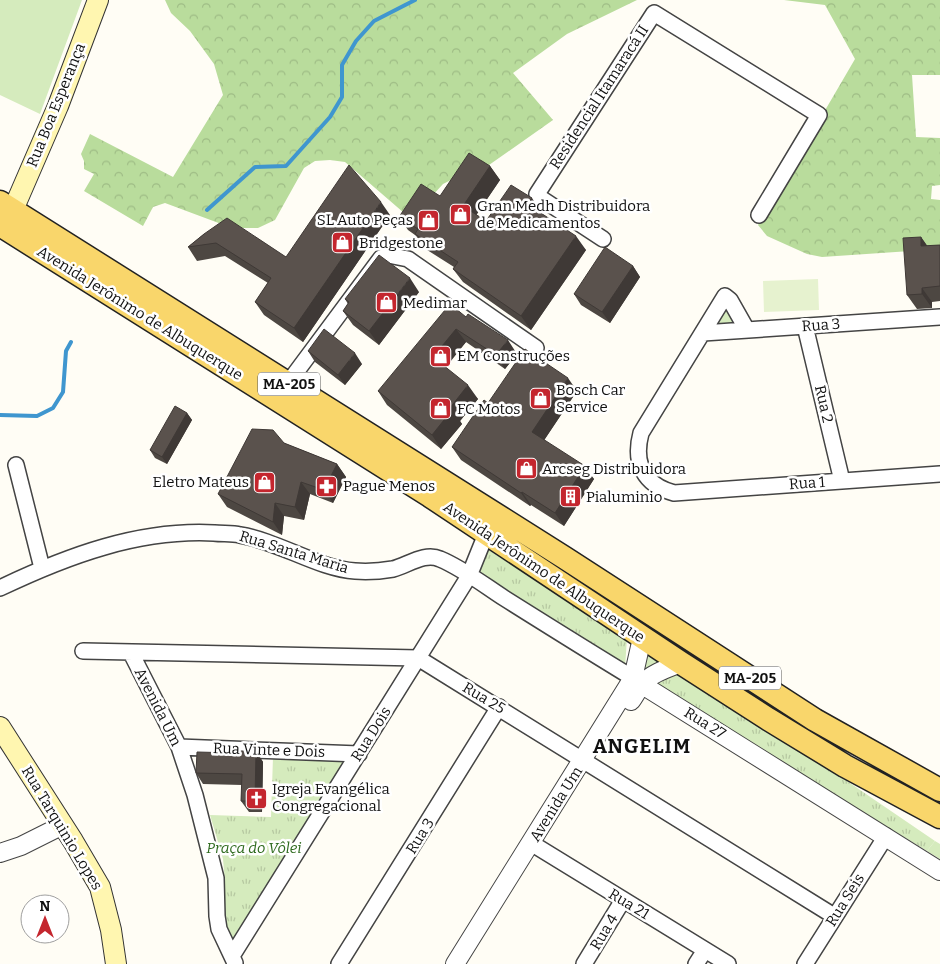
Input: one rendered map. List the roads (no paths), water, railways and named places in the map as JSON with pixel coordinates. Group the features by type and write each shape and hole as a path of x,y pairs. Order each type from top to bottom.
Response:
{"main road":[{"name":"Rua Boa Esperança","path":"4,220 58,106 98,0"},
{"name":"Avenida Jerônimo de Albuquerque","path":"4,220 288,383 565,558 815,720 940,790"},
{"name":"Avenida Jerônimo de Albuquerque","path":"4,220 681,663 830,757 940,817"},
{"path":"642,638 649,633 662,635 779,706 815,720"},
{"name":"Rua Tarquinio Lopes","path":"0,728 63,825 100,888 110,922 116,964"}],"street":[{"name":"Residencial Itamaracá II","path":"604,239 537,194 654,13 819,115 759,215"},
{"path":"288,383 381,258 388,255 408,259 536,348"},
{"path":"703,333 726,296 746,330"},
{"name":"Rua 3","path":"703,333 940,317"},
{"name":"Rua 2","path":"805,326 842,481"},
{"name":"Rua 1","path":"703,333 641,433 639,458 644,474 656,486 674,493 940,474"},
{"path":"16,465 42,568"},
{"name":"Rua Santa Maria","path":"0,588 42,568 104,547 155,536 197,532 240,535 265,541 332,566 354,571 392,569 428,556 440,559 469,576"},
{"name":"Rua Dois","path":"234,960 469,576 486,534"},
{"name":"Rua 27","path":"469,576 940,871"},
{"name":"Avenida Um","path":"466,964 535,846 637,681 642,638"},
{"path":"83,651 418,658"},
{"name":"Avenida Um","path":"131,653 179,747 195,795 216,878 219,929 234,960"},
{"name":"Rua 25","path":"418,658 834,916"},
{"name":"Avenida Um","path":"637,681 681,663"},
{"name":"Rua 3","path":"339,964 499,707"},
{"name":"Rua Vinte e Dois","path":"179,747 359,754"},
{"path":"0,853 21,846 63,825"},
{"name":"Rua Seis","path":"805,964 886,836"},
{"name":"Avenida Um","path":"455,964 535,846"},
{"name":"Rua 21","path":"535,846 728,964"},
{"name":"Rua 4","path":"584,964 624,900"},
{"path":"696,964 705,950"}],"waterway":[{"path":"207,210 255,167 286,166 330,117 342,97 342,65 356,41 374,21 415,0"},
{"path":"0,415 37,416 53,408 63,392 66,351 71,342"}],"place":[{"name":"Gran Medh Distribuidora de Medicamentos","path":"461,215"},
{"name":"SL Auto Peças","path":"429,220"},
{"name":"Bridgestone","path":"343,243"},
{"name":"Medimar","path":"387,303"},
{"name":"EM Construções","path":"441,356"},
{"name":"Bosch Car Service","path":"540,399"},
{"name":"FC Motos","path":"441,409"},
{"name":"Arcseg Distribuidora","path":"526,469"},
{"name":"Eletro Mateus","path":"265,482"},
{"name":"Pague Menos","path":"327,486"},
{"name":"Pialuminio","path":"570,497"},
{"name":"Igreja Evangélica Congregacional","path":"256,798"}],"district":[{"name":"ANGELIM","path":"642,746"}],"park label":[{"name":"Praça do Vôlei","path":"254,848"}]}
